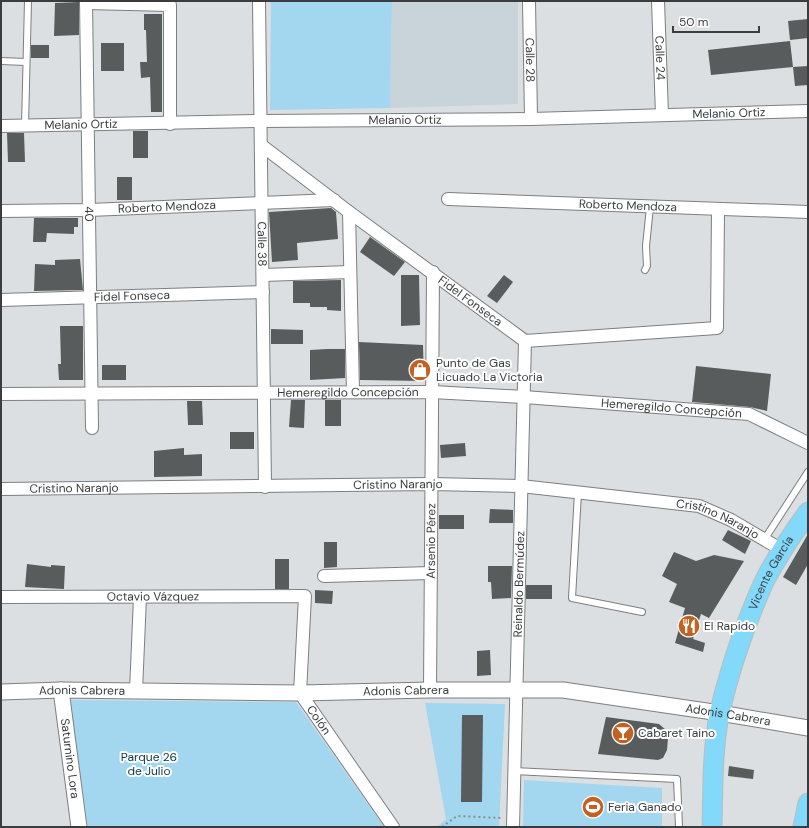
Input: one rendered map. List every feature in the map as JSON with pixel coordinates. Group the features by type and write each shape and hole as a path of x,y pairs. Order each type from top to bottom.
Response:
{"main road":[{"name":"Vicente García","path":"712,827 714,770 720,713 737,651 764,584 782,550 801,531 808,512"},
{"path":"803,827 808,803"}],"street":[{"name":"Calle 38","path":"259,1 266,487"},
{"name":"Calle 28","path":"529,1 531,119"},
{"name":"Calle 24","path":"658,1 662,115"},
{"path":"86,2 170,5 170,124"},
{"name":"40","path":"86,2 92,428"},
{"name":"Melanio Ortiz","path":"1,126 170,124 260,121 531,119 808,110"},
{"name":"Fidel Fonseca","path":"261,145 349,212 433,272 525,341"},
{"name":"Roberto Mendoza","path":"448,199 808,212"},
{"name":"Roberto Mendoza","path":"1,212 334,200"},
{"path":"525,341 717,328 718,209"},
{"path":"349,212 353,392"},
{"path":"263,275 350,272"},
{"name":"Arsenio Pérez","path":"430,690 433,272"},
{"name":"Fidel Fonseca","path":"1,300 263,292"},
{"name":"Reinaldo Bermúdez","path":"513,823 525,341"},
{"name":"Hemeregildo Concepción","path":"1,394 91,395 432,392 524,397 749,414 808,443"},
{"name":"Cristino Naranjo","path":"1,489 432,484 522,486 699,506 731,520 782,550"},
{"path":"324,576 431,573"},
{"name":"Octavio Vázquez","path":"1,597 305,596"},
{"name":"Colón","path":"305,596 300,693 393,827"},
{"path":"136,691 140,597"},
{"name":"Adonis Cabrera","path":"1,692 61,690 300,693 430,690 563,690 720,713 808,728"},
{"name":"Saturnino Lora","path":"61,690 79,827"}],"lane":[{"path":"25,126 28,1"},
{"path":"1,61 26,62"},
{"path":"645,270 647,266 646,250 650,207"},
{"path":"764,540 808,472"},
{"path":"578,493 572,598 642,612"},
{"path":"514,771 677,779 679,827"}],"path":[{"path":"442,827 457,816 513,823"}],"shaded area":[{"path":"392,1 518,1 518,104 390,108"}],"green space":[{"path":"271,1 392,1 390,108 270,110"},
{"name":"Parque 26 de Julio","path":"69,700 296,702 384,827 88,827"},
{"path":"425,703 505,704 499,827 437,827 446,819"},
{"name":"Feria Ganado","path":"524,780 662,788 662,827 523,827"}],"building":[{"path":"79,2 79,35 54,36 55,3"},
{"path":"144,14 162,14 162,112 151,112 150,77 141,78 140,62 147,62"},
{"path":"808,19 808,38 790,40 788,21"},
{"path":"790,41 793,67 711,75 708,50"},
{"path":"101,43 124,43 124,71 101,71"},
{"path":"31,45 49,45 49,58 31,58"},
{"path":"808,66 808,85 795,86 793,67"},
{"path":"133,131 148,131 148,158 133,158"},
{"path":"7,133 24,133 25,162 8,162"},
{"path":"117,177 132,177 132,200 117,200"},
{"path":"331,208 336,212 338,239 297,243 298,260 272,262 269,212"},
{"path":"34,218 78,218 78,227 74,227 74,234 47,233 46,242 33,242"},
{"path":"370,237 405,262 394,276 360,252"},
{"path":"80,259 83,290 34,291 35,264 55,265 55,260"},
{"path":"401,275 419,275 420,325 401,326"},
{"path":"504,275 513,282 497,303 487,296"},
{"path":"341,280 341,311 327,310 327,307 310,307 310,303 293,303 293,281"},
{"path":"60,326 83,326 83,380 59,380 58,364 61,364"},
{"path":"271,329 303,330 303,344 271,344"},
{"path":"359,342 423,345 424,381 360,380"},
{"path":"345,349 345,378 310,380 310,350"},
{"path":"102,365 126,365 126,380 102,380"},
{"path":"696,366 771,374 767,411 750,407 692,402"},
{"path":"291,400 305,400 304,428 289,427"},
{"path":"325,400 341,400 341,426 325,426"},
{"path":"187,401 202,401 203,425 188,425"},
{"path":"230,432 254,432 254,449 230,449"},
{"path":"465,443 466,456 441,458 440,445"},
{"path":"184,448 184,455 202,454 202,476 154,477 154,451"},
{"path":"490,509 513,510 513,523 489,523"},
{"path":"439,515 464,515 464,529 439,529"},
{"path":"728,530 751,541 745,554 722,540"},
{"path":"808,534 808,564 796,585 783,577"},
{"path":"324,542 337,542 337,567 324,568"},
{"path":"674,552 696,561 714,555 744,561 709,618 701,614 693,639 705,643 703,652 675,643 685,608 669,602 677,584 662,576"},
{"path":"275,559 289,559 289,589 275,589"},
{"path":"27,564 51,567 51,565 65,566 64,589 25,587"},
{"path":"488,566 512,566 511,598 492,599 491,582 488,582"},
{"path":"526,585 552,585 552,599 526,599"},
{"path":"315,590 333,591 332,604 315,603"},
{"path":"490,650 491,675 477,676 477,651"},
{"path":"462,715 483,715 482,802 461,802"},
{"path":"606,717 659,724 666,730 668,738 667,750 663,758 658,760 598,754"},
{"path":"729,766 754,770 753,779 728,776"}],"place":[{"name":"Punto de Gas Licuado La Victoria","path":"420,370"},
{"name":"El Rapido","path":"689,626"},
{"name":"Cabaret Taino","path":"623,733"},
{"name":"Feria Ganado","path":"593,807"}]}
